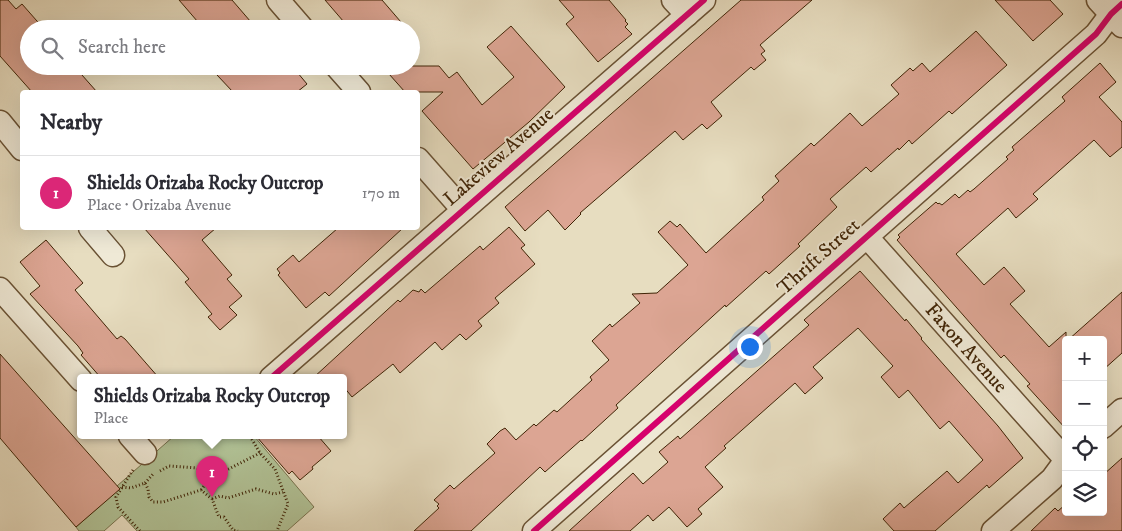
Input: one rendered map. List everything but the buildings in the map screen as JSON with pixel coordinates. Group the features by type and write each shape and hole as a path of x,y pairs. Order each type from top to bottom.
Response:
{"street":[{"path":"278,0 296,20"},
{"name":"Lakeview Avenue","path":"276,374 463,210 680,8 704,0"},
{"name":"Thrift Street","path":"534,531 1096,34 1113,11"},
{"path":"344,75 357,90"},
{"path":"0,122 20,146"},
{"path":"420,161 463,210"},
{"path":"92,230 113,255"},
{"name":"Faxon Avenue","path":"867,237 1062,456"},
{"path":"0,289 77,376"},
{"path":"1104,426 1122,410"},
{"path":"133,439 146,453"},
{"path":"993,531 1052,479 1062,465"}],"path":[{"path":"252,439 260,453 276,469 288,504 277,531"},
{"path":"140,531 118,507 116,496 146,453"},
{"path":"145,483 149,497 153,502 163,502 201,490 209,479 260,453"},
{"path":"122,487 131,488 145,483 153,474 169,466 197,468 209,479"},
{"path":"212,499 220,496 228,498 256,489 274,494 284,492"},
{"path":"201,490 212,499 219,517 224,517 233,530 238,531"}],"green space":[{"path":"171,439 257,439 314,507 287,531 137,531 122,515 104,531 79,531 76,527 119,489 117,486"}],"cycle path":[{"path":"276,374 704,0"},
{"path":"534,531 1096,34 1111,14 1122,4"}],"place":[{"name":"Shields Orizaba Rocky Outcrop","path":"212,497"}]}
